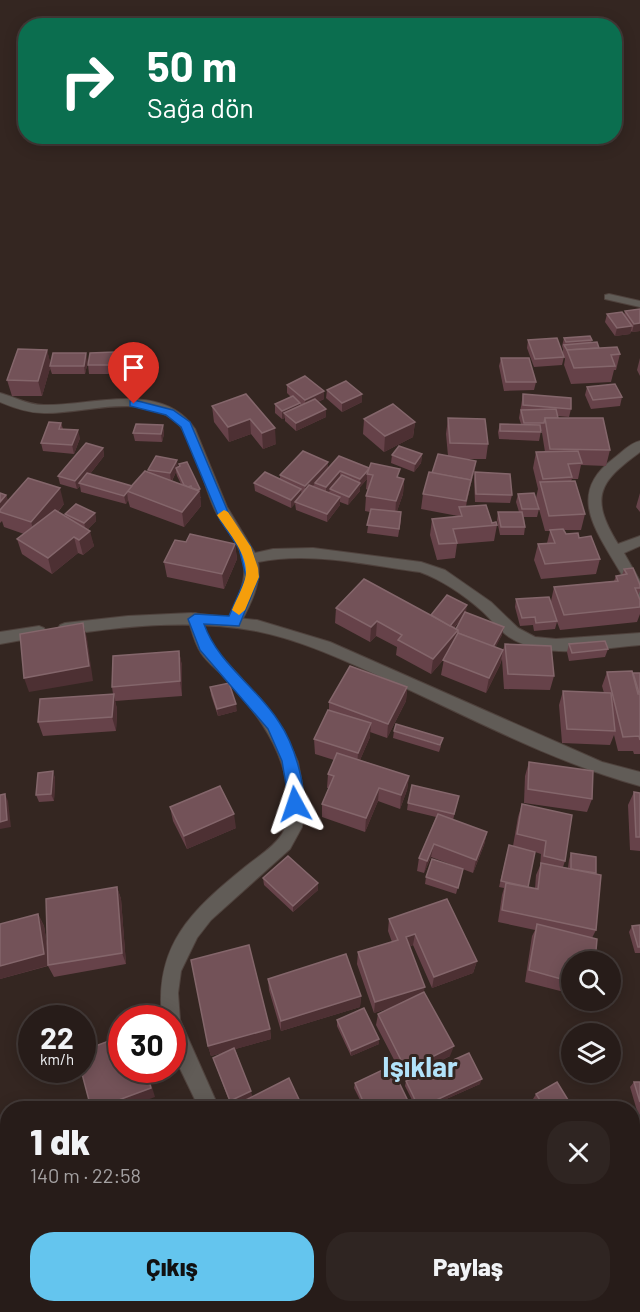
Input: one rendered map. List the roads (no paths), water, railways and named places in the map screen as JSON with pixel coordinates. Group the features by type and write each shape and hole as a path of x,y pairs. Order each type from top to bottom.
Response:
{"street":[{"path":"609,297 640,304"},
{"path":"0,397 24,407 134,404 170,412 186,425 226,520 245,547 250,560 252,577 234,622"},
{"path":"640,446 603,475 594,498 595,512 600,526 630,576 640,600"},
{"path":"615,551 640,541"},
{"path":"250,560 273,554 313,553 421,567 440,574 486,606 513,632 533,642 556,645 640,639"},
{"path":"171,1005 170,985 176,959 186,937 200,916 283,846 291,834 295,819 294,782 283,742 274,725 204,646 195,619"},
{"path":"0,638 115,621 195,619 234,622 279,631 329,647 599,768 640,779"},
{"path":"186,1059 206,1101"}],"district":[{"name":"Işıklar","path":"420,1067"}]}
